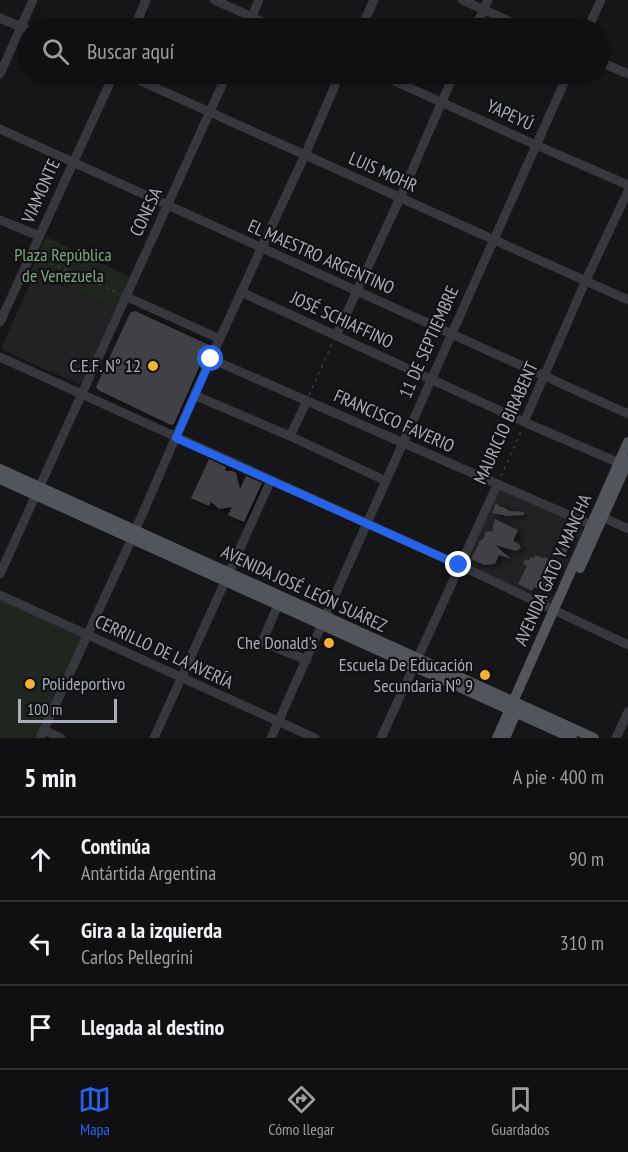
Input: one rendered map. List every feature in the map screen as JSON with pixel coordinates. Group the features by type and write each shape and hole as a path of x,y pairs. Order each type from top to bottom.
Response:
{"main road":[{"name":"AVENIDA GATO Y MANCHA","path":"515,707 624,463 628,442"},
{"name":"AVENIDA JOSÉ LEÓN SUÁREZ","path":"0,469 38,491 415,663 515,707 594,738"},
{"name":"AVENIDA JOSÉ LEÓN SUÁREZ","path":"0,479 38,491"},
{"name":"AVENIDA JOSÉ LEÓN SUÁREZ","path":"226,577 278,605 324,621"},
{"name":"AVENIDA JOSÉ LEÓN SUÁREZ","path":"515,707 572,738"},
{"path":"497,738 515,707"},
{"path":"505,738 515,707"}],"street":[{"path":"28,18 33,0"},
{"path":"138,18 146,0"},
{"path":"214,0 252,17 259,0"},
{"path":"365,18 374,0"},
{"path":"462,0 502,18"},
{"path":"479,18 488,0"},
{"path":"593,18 601,0"},
{"path":"0,18 18,26"},
{"path":"0,74 18,42"},
{"path":"610,66 628,74"},
{"name":"VIAMONTE","path":"0,322 4,301 31,254 109,84"},
{"name":"LUIS MOHR","path":"147,84 628,300"},
{"name":"CONESA","path":"0,574 223,84"},
{"path":"61,738 42,734 134,535 194,395 336,84"},
{"name":"YAPEYÚ","path":"400,84 628,185"},
{"path":"336,336 449,84"},
{"name":"11 DE SEPTIEMBRE","path":"271,738 563,84"},
{"name":"EL MAESTRO ARGENTINO","path":"0,129 628,414"},
{"name":"MAURICIO BIRABENT","path":"524,422 628,191"},
{"path":"0,220 39,236"},
{"name":"JOSÉ SCHIAFFINO","path":"241,292 524,422 624,463"},
{"path":"125,296 220,339"},
{"path":"0,357 459,565 628,645"},
{"name":"FRANCISCO FAVERIO","path":"211,359 497,485 597,521 628,529"},
{"path":"194,395 290,436 386,481"},
{"path":"290,436 307,401"},
{"path":"154,738 271,480"},
{"name":"MAURICIO BIRABENT","path":"381,738 497,485"},
{"name":"CERRILLO DE LA AVERÍA","path":"0,595 315,738"},
{"path":"278,605 262,642 307,660"},
{"path":"616,738 628,712"}],"path":[{"path":"31,254 125,296"},
{"path":"307,401 336,336"},
{"name":"MAURICIO BIRABENT","path":"497,485 524,422"}],"shaded area":[{"path":"35,273 115,309 82,382 78,384 3,350 2,346"},
{"path":"503,490 581,525 583,534 553,602 548,603 468,566 466,563 498,491"}],"green space":[{"name":"Plaza República de Venezuela","path":"46,237 130,277 115,309 31,270"},
{"name":"Polideportivo","path":"0,598 83,636 35,738 0,738"}],"building":[{"name":"C.E.F. N° 12","path":"135,311 209,345 174,424 171,425 96,387 130,313"},
{"path":"209,459 226,467 225,471 236,473 240,489 246,476 262,483 244,522 228,515 232,507 219,509 211,502 209,506 191,498"},
{"path":"496,503 510,511 524,512 524,515 508,516 492,513"},
{"path":"495,519 518,530 513,541 521,548 516,551 495,545 511,559 499,555 495,564 484,565 471,559 479,541 484,538 485,532 493,531"},
{"path":"572,531 572,540 566,553 563,554 560,551 566,540 557,535 568,536"},
{"path":"535,555 560,564 549,594 534,587 532,591 518,584 527,566 523,564 525,559 529,561 530,557 534,558"}],"place":[{"name":"C.E.F. N° 12","path":"153,366"},
{"name":"Che Donald's","path":"329,643"},
{"name":"Escuela De Educación Secundaria Nº 9","path":"485,675"},
{"name":"Polideportivo","path":"30,684"}],"route":[{"path":"211,359 176,438 459,565"}]}
